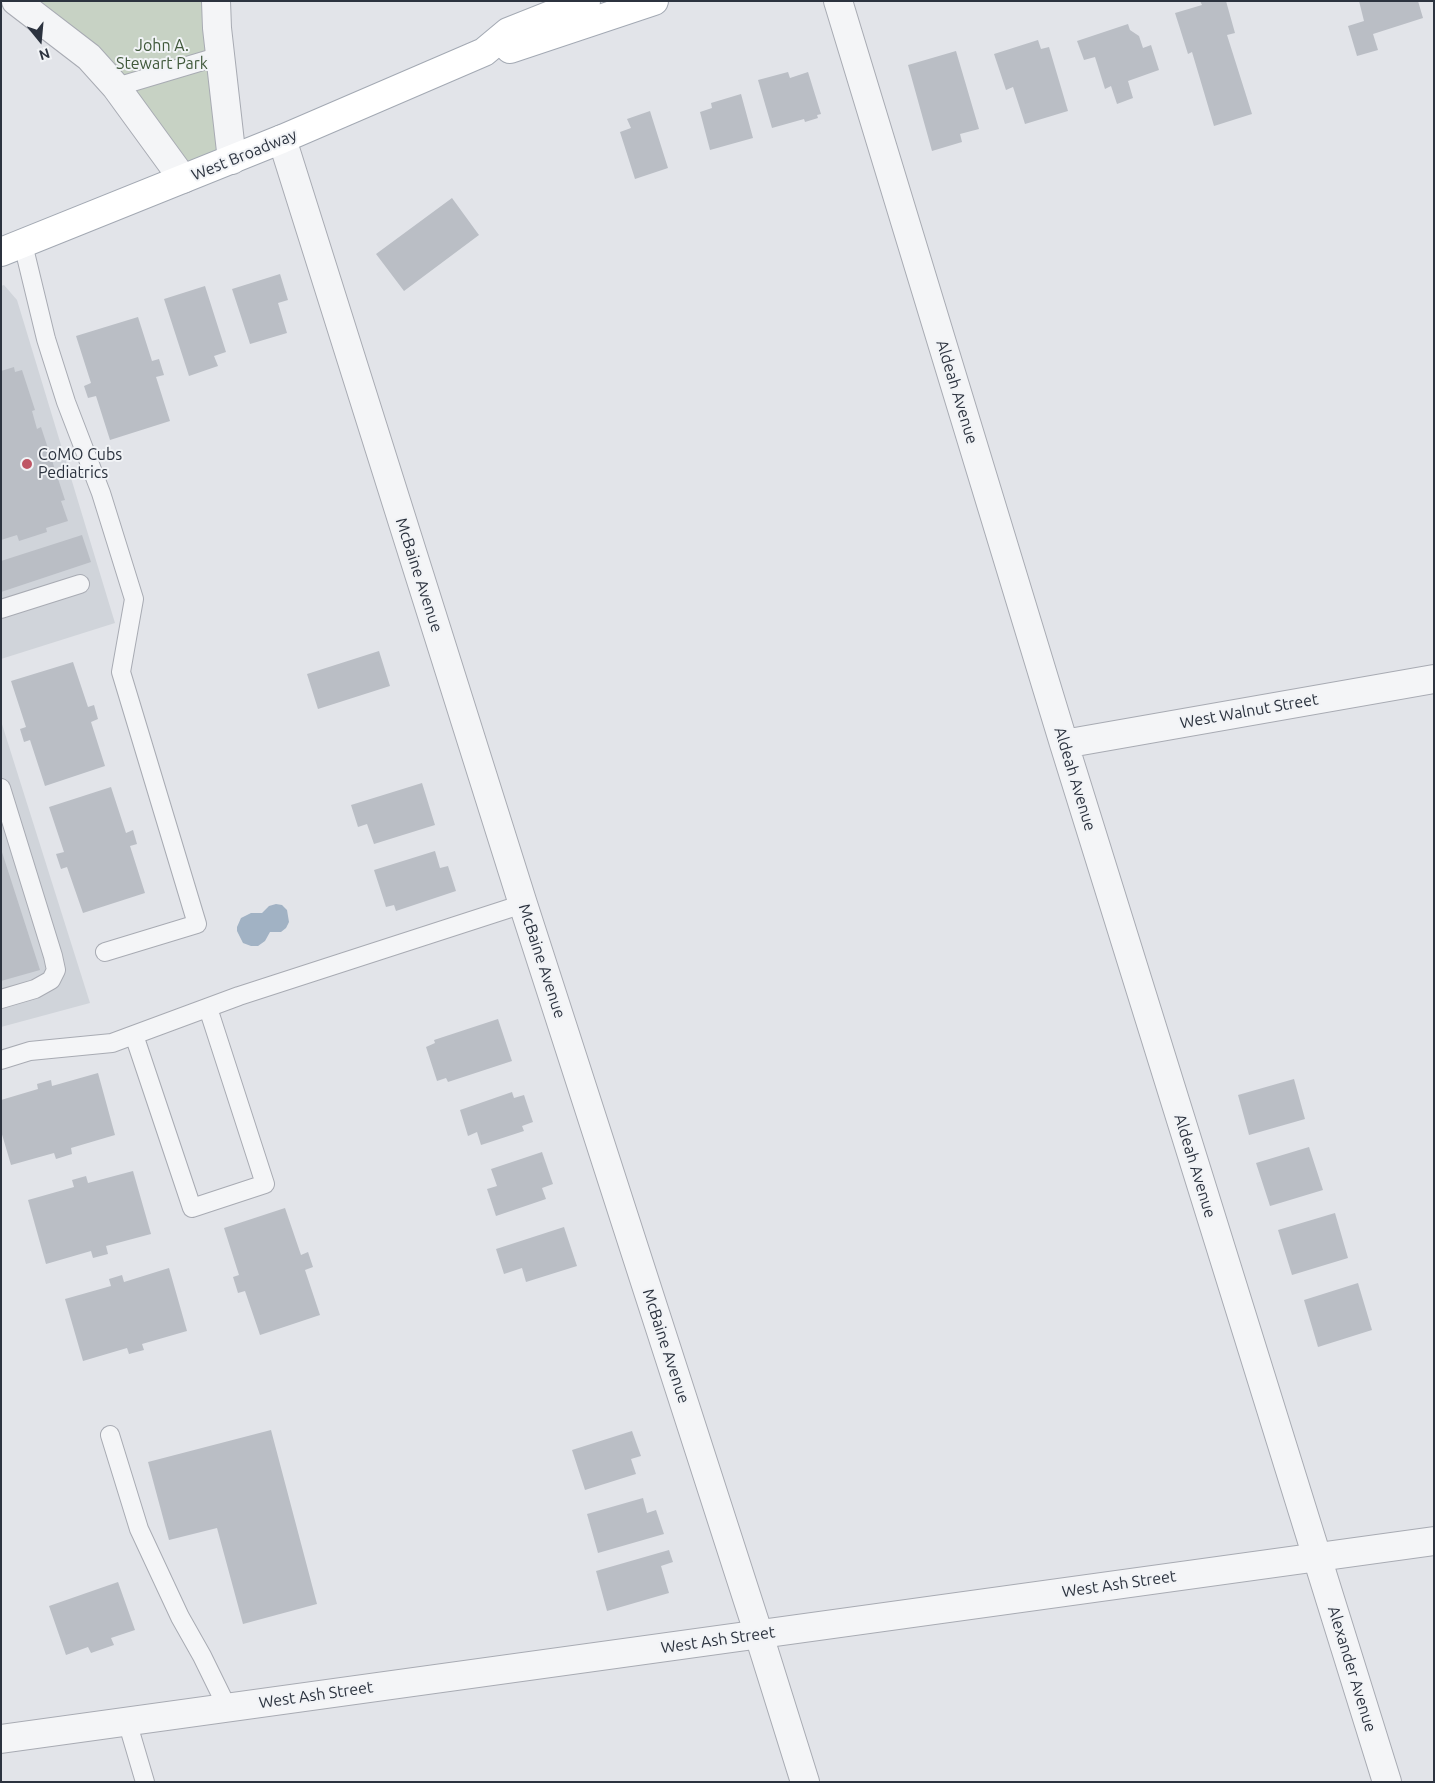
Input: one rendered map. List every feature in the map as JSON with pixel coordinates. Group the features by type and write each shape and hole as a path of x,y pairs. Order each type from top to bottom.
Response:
{"main road":[{"name":"West Broadway","path":"484,52 508,32 586,1"},
{"name":"West Broadway","path":"12,248 232,160 484,52 515,48 654,1"}],"street":[{"path":"16,1 89,58 116,87 183,180"},
{"path":"216,1 220,56 232,160"},
{"name":"Aldeah Avenue","path":"838,1 1064,744 1316,1556"},
{"name":"McBaine Avenue","path":"282,139 523,904 805,1782"},
{"name":"West Walnut Street","path":"1064,744 1434,679"},
{"name":"West Ash Street","path":"1,1739 1434,1541"},
{"name":"Alexander Avenue","path":"1316,1556 1387,1782"}],"lane":[{"path":"116,87 220,56"},
{"path":"12,248 46,339 66,402 101,493 134,599 121,672 197,924 105,952"},
{"path":"1,609 80,584"},
{"path":"1,788 56,970 51,980 35,990 1,999"},
{"path":"1,1060 30,1051 112,1044 239,996 523,904"},
{"path":"134,1035 192,1208 266,1184 208,1008"},
{"path":"110,1436 139,1529 180,1617 227,1707"},
{"path":"127,1721 145,1782"}],"shaded area":[{"path":"4,285 17,300 115,623 1,659 1,286"},
{"path":"1,721 90,1003 1,1027"}],"green space":[{"name":"John A. Stewart Park","path":"19,1 213,1 229,159 184,177"}],"water":[{"path":"282,905 287,910 289,922 286,928 281,932 270,932 265,941 258,946 243,943 237,931 241,918 251,913 262,913 269,906"}],"building":[{"path":"1200,1 1226,1 1235,33 1227,35 1252,114 1214,126 1192,52 1188,54 1175,13 1202,5"},
{"path":"1359,1 1418,1 1423,18 1373,34 1378,50 1357,56 1348,26 1364,21"},
{"path":"1128,24 1130,30 1139,36 1143,48 1151,45 1159,70 1128,81 1133,98 1117,104 1111,86 1105,89 1095,57 1084,60 1077,41"},
{"path":"1038,40 1041,49 1049,47 1068,111 1025,124 1013,87 1006,90 994,54"},
{"path":"956,51 979,129 960,134 962,142 932,151 908,65"},
{"path":"788,72 790,78 808,72 821,114 817,115 818,118 805,122 804,119 772,128 758,80"},
{"path":"741,94 753,138 710,150 700,112 712,108 711,103"},
{"path":"650,111 668,168 635,179 620,132 631,128 627,119"},
{"path":"452,198 479,235 404,291 376,254"},
{"path":"280,274 288,300 278,303 287,333 250,344 232,289"},
{"path":"205,286 226,352 214,356 218,366 189,376 164,299"},
{"path":"138,317 152,361 159,359 164,375 156,377 170,421 110,440 96,396 88,398 84,386 91,383 76,336"},
{"name":"CoMO Cubs Pediatrics","path":"14,367 15,372 22,370 35,410 32,411 37,429 41,427 65,500 61,501 68,521 46,528 47,532 19,541 17,535 1,540 1,371"},
{"path":"82,535 91,562 1,592 1,561"},
{"path":"379,651 390,686 318,709 307,674"},
{"path":"73,662 88,707 94,705 98,719 91,722 105,766 45,786 30,740 24,742 20,729 26,727 11,681"},
{"path":"422,783 435,825 374,844 367,824 358,827 351,805"},
{"path":"111,787 126,833 133,830 137,844 130,846 145,893 83,913 67,867 61,869 56,854 64,852 49,807"},
{"path":"1,849 40,970 1,981"},
{"path":"435,851 440,868 448,866 456,891 396,911 394,905 386,907 374,870"},
{"path":"498,1019 512,1061 448,1082 446,1078 437,1081 426,1047 435,1043 434,1040"},
{"path":"98,1073 115,1135 71,1148 72,1154 56,1159 54,1153 11,1165 1,1131 1,1100 38,1089 37,1084 51,1080 52,1086"},
{"path":"1294,1079 1305,1119 1249,1135 1238,1095"},
{"path":"512,1092 514,1098 524,1095 533,1122 522,1126 524,1131 481,1145 477,1132 468,1136 460,1110"},
{"path":"1309,1147 1323,1190 1270,1206 1256,1163"},
{"path":"542,1152 553,1184 542,1188 546,1199 496,1216 487,1189 497,1186 491,1169"},
{"path":"133,1171 151,1234 106,1246 108,1254 93,1258 91,1251 46,1264 28,1200 74,1187 72,1180 86,1176 88,1183"},
{"path":"285,1208 301,1255 308,1252 313,1267 305,1270 320,1315 260,1335 245,1291 238,1293 233,1277 239,1275 224,1228"},
{"path":"1335,1213 1348,1258 1292,1275 1278,1230"},
{"path":"564,1227 577,1266 526,1282 522,1268 504,1274 496,1249"},
{"path":"169,1268 187,1331 142,1344 144,1350 129,1354 127,1348 83,1361 65,1299 111,1286 109,1279 122,1275 124,1282"},
{"path":"1358,1283 1372,1330 1318,1347 1304,1300"},
{"path":"271,1430 317,1604 243,1624 217,1528 169,1540 148,1462"},
{"path":"632,1431 641,1456 631,1459 636,1474 585,1490 572,1450"},
{"path":"643,1498 647,1513 656,1510 664,1534 598,1553 587,1514"},
{"path":"669,1550 673,1562 661,1566 669,1593 607,1611 596,1571"},
{"path":"118,1582 135,1630 111,1638 114,1645 91,1653 88,1647 66,1655 49,1606"}],"place":[{"name":"CoMO Cubs Pediatrics","path":"27,464"}]}
